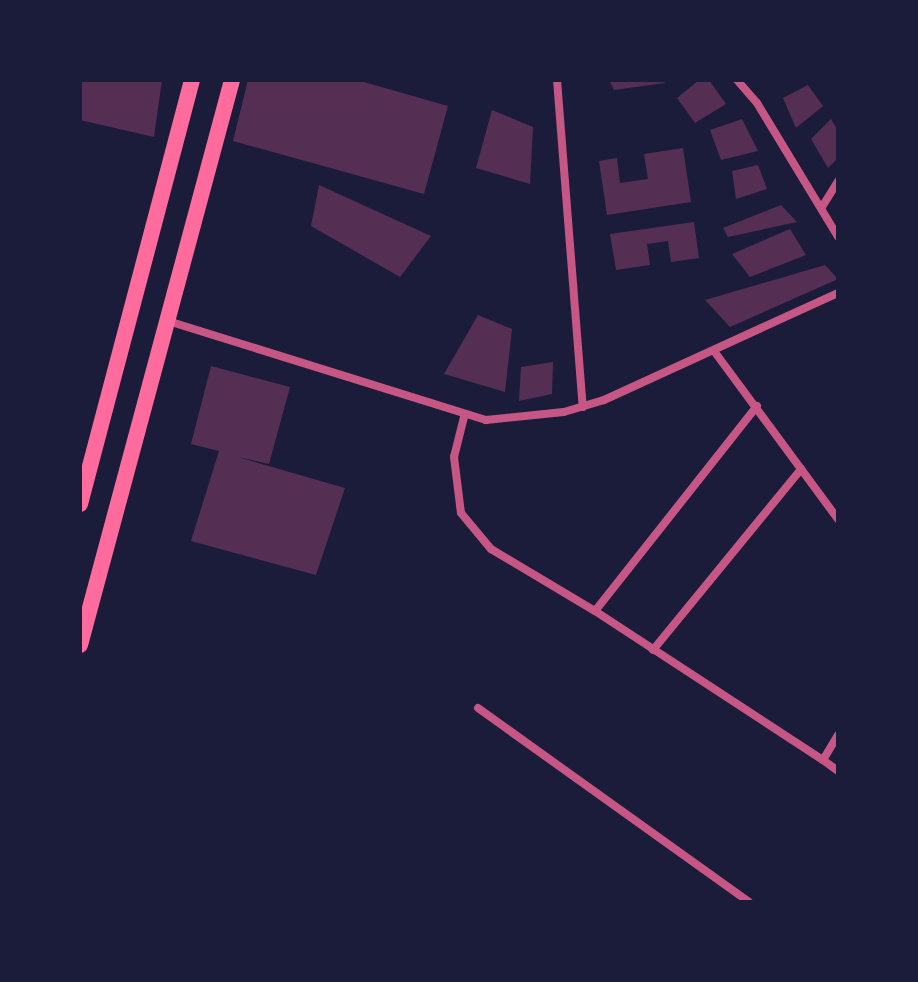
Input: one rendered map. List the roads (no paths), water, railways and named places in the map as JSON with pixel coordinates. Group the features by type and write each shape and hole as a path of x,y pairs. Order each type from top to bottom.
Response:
{"main road":[{"path":"80,504 192,80"},
{"path":"80,645 232,80"}],"street":[{"path":"557,80 583,407"},
{"path":"737,80 822,207 838,237"},
{"path":"822,207 838,181"},
{"path":"168,321 464,417 486,420 583,407 838,293"},
{"path":"714,351 838,519"},
{"path":"595,611 757,406"},
{"path":"464,417 454,457 461,513 491,549 595,611 838,771"},
{"path":"653,650 801,469"},
{"path":"478,708 749,902"},
{"path":"823,760 838,735"}]}
